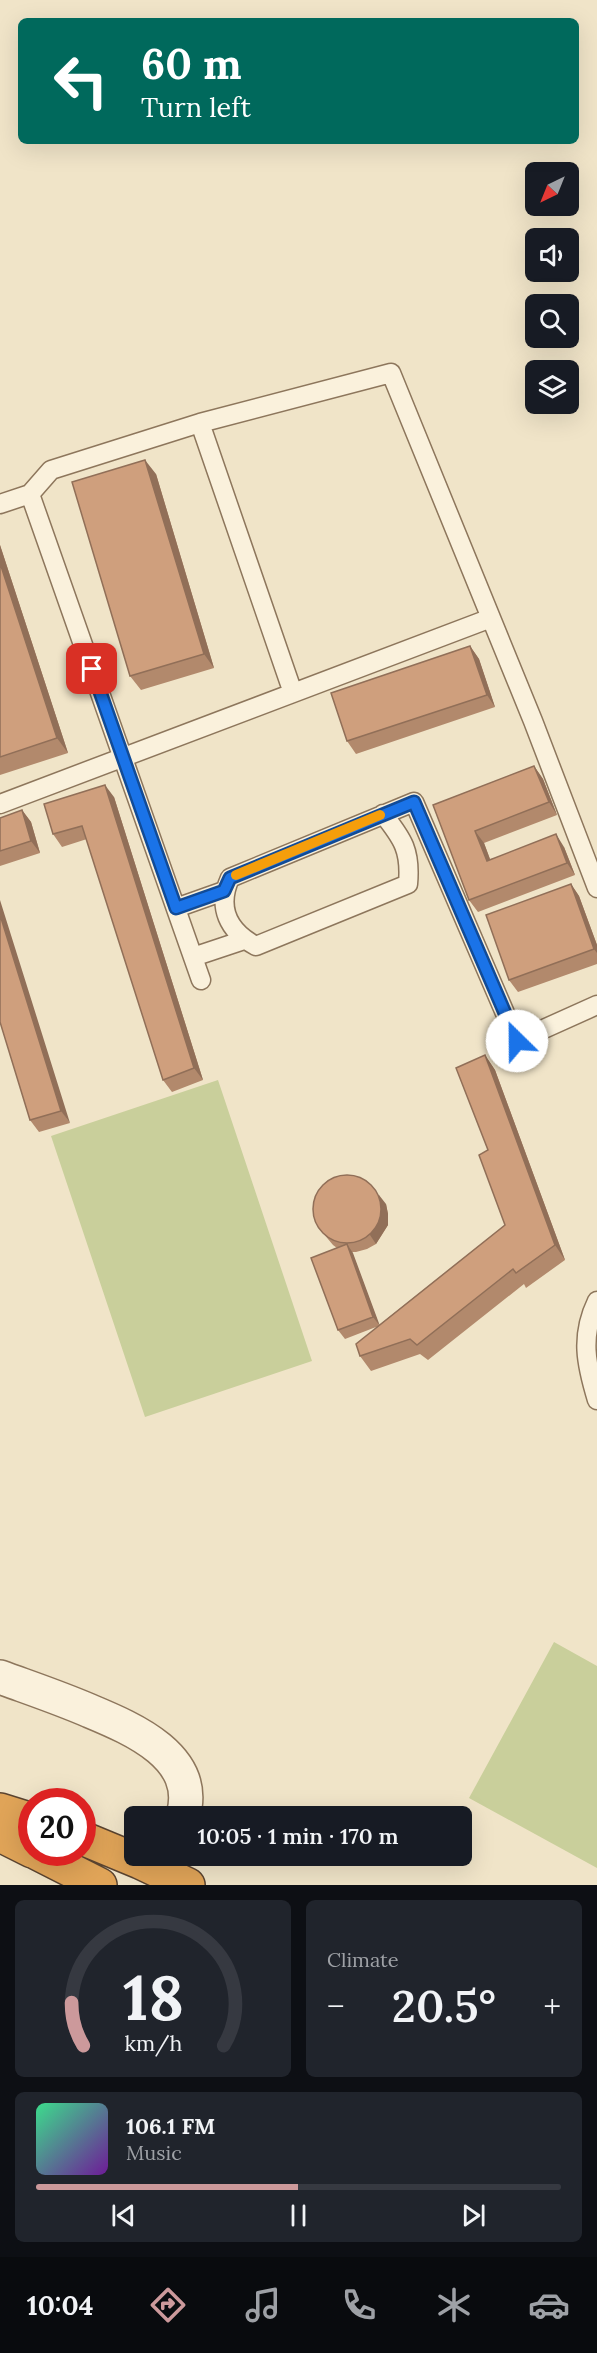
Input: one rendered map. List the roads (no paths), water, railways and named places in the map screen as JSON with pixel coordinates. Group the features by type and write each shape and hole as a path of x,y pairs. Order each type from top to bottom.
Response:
{"highway":[{"path":"0,1810 18,1816"},
{"path":"0,1835 18,1844"},
{"path":"96,1844 188,1885"},
{"path":"61,1866 100,1885"}],"street":[{"path":"0,1677 69,1702 135,1730 148,1739 160,1748 179,1773 184,1785 184,1806"}],"lane":[{"path":"0,504 30,494 51,470 200,423 391,373 491,618 597,888"},
{"path":"200,423 293,693"},
{"path":"30,494 201,980"},
{"path":"0,804 491,618"},
{"path":"383,814 400,836 410,863 408,884 256,946 244,940 232,927 225,907 224,891 230,878 383,814 414,802 517,1041 597,1005"},
{"path":"176,908 224,891"},
{"path":"193,957 244,940"},
{"path":"597,1301 589,1318 585,1344 597,1400"}]}
